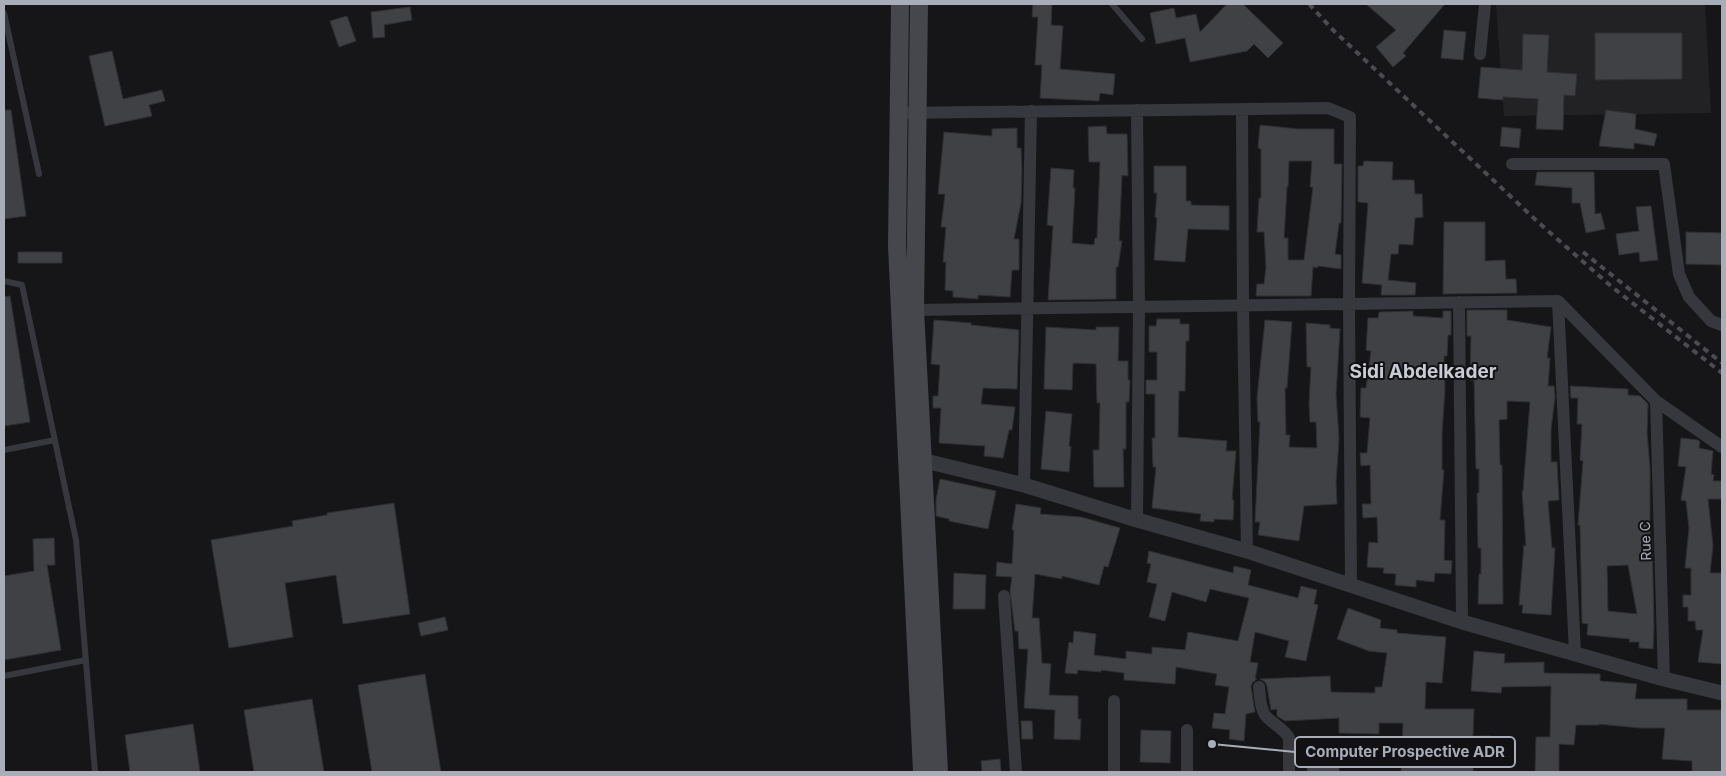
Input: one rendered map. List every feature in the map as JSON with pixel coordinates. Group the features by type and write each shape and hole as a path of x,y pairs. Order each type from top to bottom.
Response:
{"main road":[{"path":"900,4 897,246 939,772"},
{"path":"919,4 915,458 922,772"}],"street":[{"path":"1480,54 1485,4"},
{"path":"899,112 1328,108 1350,117 1351,586"},
{"path":"1242,109 1247,551"},
{"path":"1137,110 1139,306 1137,520"},
{"path":"1024,484 1031,111"},
{"path":"1512,164 1664,164 1679,274 1689,297 1712,321 1722,325"},
{"path":"915,310 1558,301 1656,401 1722,447"},
{"path":"1558,301 1575,653"},
{"path":"1459,302 1462,622"},
{"name":"Rue C","path":"1656,401 1664,679"},
{"path":"915,458 1024,484 1137,520 1247,551 1462,622 1722,694"},
{"path":"1004,596 1016,772"},
{"path":"1259,687 1262,708 1266,716 1287,733 1290,738 1289,772"},
{"path":"1114,701 1114,772"},
{"path":"1187,730 1187,772"}],"lane":[{"path":"1112,4 1142,39"},
{"path":"4,13 38,174"},
{"path":"4,281 22,284 76,540 95,772"},
{"path":"4,450 55,440"},
{"path":"4,676 86,660"}],"shaded area":[{"path":"1496,4 1705,4 1711,113 1504,116"}],"building":[{"path":"1033,4 1052,4 1051,25 1063,26 1060,69 1115,74 1113,95 1100,93 1099,101 1040,98 1042,65 1035,65 1038,17 1032,17"},
{"path":"1227,4 1243,4 1283,43 1268,58 1254,44 1247,51 1190,62 1185,38 1156,44 1150,13 1174,8 1176,18 1196,14 1200,32"},
{"path":"1366,4 1445,4 1403,53 1406,56 1393,67 1376,47 1396,30"},
{"path":"410,7 412,20 384,25 385,37 373,38 371,12"},
{"path":"347,16 356,41 339,47 330,21"},
{"path":"1444,30 1466,32 1463,60 1441,58"},
{"path":"1595,33 1682,33 1682,79 1595,80"},
{"path":"1523,34 1549,35 1547,72 1577,74 1575,96 1564,95 1563,130 1536,129 1538,99 1503,97 1503,100 1478,98 1481,67 1522,70"},
{"path":"112,51 123,99 162,90 165,101 149,105 152,116 105,126 89,56"},
{"path":"4,110 11,110 26,216 4,219"},
{"path":"1606,110 1636,114 1635,129 1657,134 1654,146 1634,143 1634,149 1599,146"},
{"path":"1260,125 1298,129 1334,129 1334,164 1342,164 1341,223 1339,223 1335,254 1341,255 1341,269 1313,267 1311,296 1256,296 1257,284 1264,284 1266,267 1264,232 1257,232 1259,198 1261,198 1261,149 1258,148","holes":["1289,161 1312,161 1310,187 1313,187 1304,260 1288,260 1288,238 1284,238"]},
{"path":"1106,126 1107,134 1127,134 1128,176 1122,175 1119,241 1122,241 1118,267 1116,267 1116,299 1048,300 1053,226 1047,225 1051,168 1074,170 1072,243 1094,245 1095,238 1097,238 1100,162 1089,162 1088,127"},
{"path":"1502,127 1521,129 1519,148 1500,146"},
{"path":"1017,128 1017,148 1021,148 1022,169 1021,203 1014,239 1019,239 1019,270 1012,270 1010,297 978,295 978,299 953,297 953,291 945,290 946,262 943,262 946,227 941,227 945,194 938,194 944,132 992,136 992,129"},
{"path":"1364,161 1393,162 1392,180 1414,180 1415,194 1422,194 1423,217 1415,218 1413,245 1399,244 1398,254 1391,254 1388,280 1416,283 1415,295 1381,295 1382,285 1362,283 1368,203 1358,202 1358,166 1363,166"},
{"path":"1154,166 1186,166 1186,201 1191,201 1191,205 1229,206 1229,230 1188,229 1185,262 1154,260 1157,193 1154,193"},
{"path":"1537,172 1594,172 1595,214 1601,213 1605,229 1586,233 1580,203 1572,203 1572,188 1535,185"},
{"path":"1651,206 1658,260 1640,262 1639,252 1619,255 1616,234 1639,231 1636,207"},
{"path":"1444,222 1485,222 1485,261 1505,260 1506,279 1516,279 1517,293 1443,294"},
{"path":"1686,232 1722,233 1722,265 1686,264"},
{"path":"18,252 62,252 62,263 18,263"},
{"path":"10,296 30,422 4,426 4,297"},
{"path":"1467,310 1507,310 1507,320 1551,327 1547,358 1550,358 1548,386 1554,386 1555,397 1551,429 1551,462 1557,462 1559,500 1548,501 1552,548 1555,548 1551,615 1522,613 1523,605 1519,605 1524,545 1526,546 1522,491 1530,402 1507,401 1507,419 1499,420 1500,465 1502,465 1503,604 1478,604 1479,574 1481,574 1481,548 1478,548 1477,493 1479,493 1479,469 1476,469 1474,380 1470,380 1471,336 1467,336"},
{"path":"1413,311 1413,316 1443,318 1443,311 1451,311 1451,335 1448,335 1447,356 1444,356 1445,390 1442,470 1444,470 1440,520 1445,520 1444,560 1452,561 1451,574 1435,573 1434,582 1416,580 1416,587 1395,585 1396,574 1383,573 1384,568 1367,567 1369,542 1378,543 1377,517 1363,518 1362,504 1371,504 1370,465 1361,466 1360,453 1367,453 1370,418 1360,417 1361,388 1366,388 1371,351 1366,350 1368,318 1378,318 1379,312"},
{"path":"1157,319 1180,319 1180,324 1189,324 1189,341 1186,341 1185,391 1179,391 1178,437 1227,441 1226,451 1236,451 1232,500 1234,500 1233,520 1214,519 1214,522 1200,521 1201,514 1152,508 1156,467 1153,467 1152,438 1155,438 1155,394 1146,394 1146,380 1157,380 1157,352 1149,352 1149,326 1156,326"},
{"path":"934,320 1019,330 1017,389 983,388 981,404 1015,407 1012,430 1009,430 1003,458 984,456 985,446 939,443 941,408 933,408 933,396 938,396 940,365 931,364"},
{"path":"1265,320 1292,322 1287,388 1285,388 1286,435 1290,435 1289,447 1317,448 1316,422 1310,422 1311,367 1307,367 1306,323 1330,325 1330,328 1340,329 1336,394 1339,439 1336,482 1337,504 1304,506 1299,541 1258,535 1260,522 1255,522 1260,422 1258,422 1257,398"},
{"path":"1046,327 1096,330 1096,327 1119,327 1118,361 1128,361 1128,380 1130,380 1129,402 1126,402 1126,449 1123,449 1124,487 1094,487 1093,450 1099,450 1100,403 1097,403 1096,364 1073,363 1072,390 1044,389"},
{"path":"1570,386 1628,389 1628,395 1640,396 1648,404 1647,433 1650,468 1650,535 1652,536 1653,649 1639,648 1639,642 1629,642 1630,639 1587,635 1588,624 1582,623 1580,525 1578,525 1583,461 1580,460 1582,424 1577,424 1578,398 1571,398","holes":["1628,565 1637,614 1608,611 1607,566"]},
{"path":"1046,411 1072,414 1069,472 1041,469"},
{"path":"1681,438 1698,440 1700,442 1699,448 1713,451 1711,474 1714,475 1713,481 1722,481 1722,499 1708,499 1713,546 1710,573 1722,573 1722,664 1698,662 1703,630 1696,630 1695,621 1688,621 1688,607 1683,607 1683,595 1691,595 1691,568 1685,568 1689,528 1686,501 1681,500 1686,467 1678,466"},
{"path":"940,479 996,491 988,529 949,521 949,519 936,516 936,500"},
{"path":"394,503 410,614 343,624 336,575 285,583 293,637 229,648 211,540 293,526 292,521 327,515 327,513"},
{"path":"1016,504 1041,508 1040,514 1081,517 1120,528 1108,567 1104,566 1099,585 1062,576 1062,579 1035,574 1032,618 1039,618 1042,663 1051,664 1049,695 1078,696 1078,719 1081,719 1080,740 1054,739 1055,710 1024,708 1028,649 1019,649 1018,631 1015,631 1010,591 1012,577 996,576 997,562 1012,564 1014,530 1012,530"},
{"path":"54,538 55,565 47,565 61,650 4,660 4,576 34,571 33,539"},
{"path":"1149,551 1233,573 1234,566 1251,570 1248,585 1298,598 1301,586 1317,590 1314,604 1318,605 1306,661 1285,657 1289,641 1255,632 1250,662 1258,663 1255,679 1257,679 1252,683 1251,687 1255,712 1246,714 1244,741 1229,739 1230,730 1212,728 1214,713 1225,714 1229,687 1215,685 1217,674 1176,667 1175,684 1124,680 1124,673 1101,670 1101,672 1078,670 1077,674 1065,673 1069,642 1073,643 1074,631 1096,634 1094,655 1126,659 1126,651 1152,654 1152,647 1185,650 1188,632 1238,641 1249,598 1210,589 1206,602 1172,592 1165,621 1149,617 1157,584 1147,582 1151,564 1147,563"},
{"path":"954,573 986,575 985,609 953,609"},
{"path":"1348,608 1381,620 1380,628 1397,630 1397,633 1446,637 1442,683 1426,682 1425,709 1474,709 1473,736 1491,736 1490,747 1474,747 1473,772 1401,772 1403,723 1379,723 1379,734 1339,733 1339,718 1285,721 1277,716 1277,709 1271,710 1267,686 1260,679 1330,676 1331,692 1375,693 1375,687 1382,687 1387,653 1369,651 1337,639"},
{"path":"445,617 448,630 421,636 418,623"},
{"path":"1474,651 1505,654 1504,663 1544,662 1544,673 1600,674 1600,681 1637,684 1635,699 1687,699 1687,710 1722,710 1722,772 1692,772 1692,761 1662,759 1665,728 1640,728 1599,724 1576,725 1574,745 1559,744 1559,772 1535,772 1536,737 1550,737 1551,686 1502,687 1501,693 1471,691"},
{"path":"425,674 441,772 372,772 358,685"},
{"path":"312,699 324,772 254,772 244,710"},
{"path":"1021,721 1032,721 1033,739 1022,739"},
{"path":"193,724 200,772 130,772 125,735"},
{"path":"1141,730 1171,731 1170,763 1140,762"},
{"path":"1308,748 1340,751 1339,772 1307,772"},
{"path":"1000,759 1001,772 982,772 981,761"}],"railway":[{"path":"1309,4 1333,30 1539,223 1612,287 1722,373"},
{"path":"1583,252 1722,363"}],"place":[{"name":"Computer Prospective ADR","path":"1212,744"}],"district":[{"name":"Sidi Abdelkader","path":"1423,371"}]}
